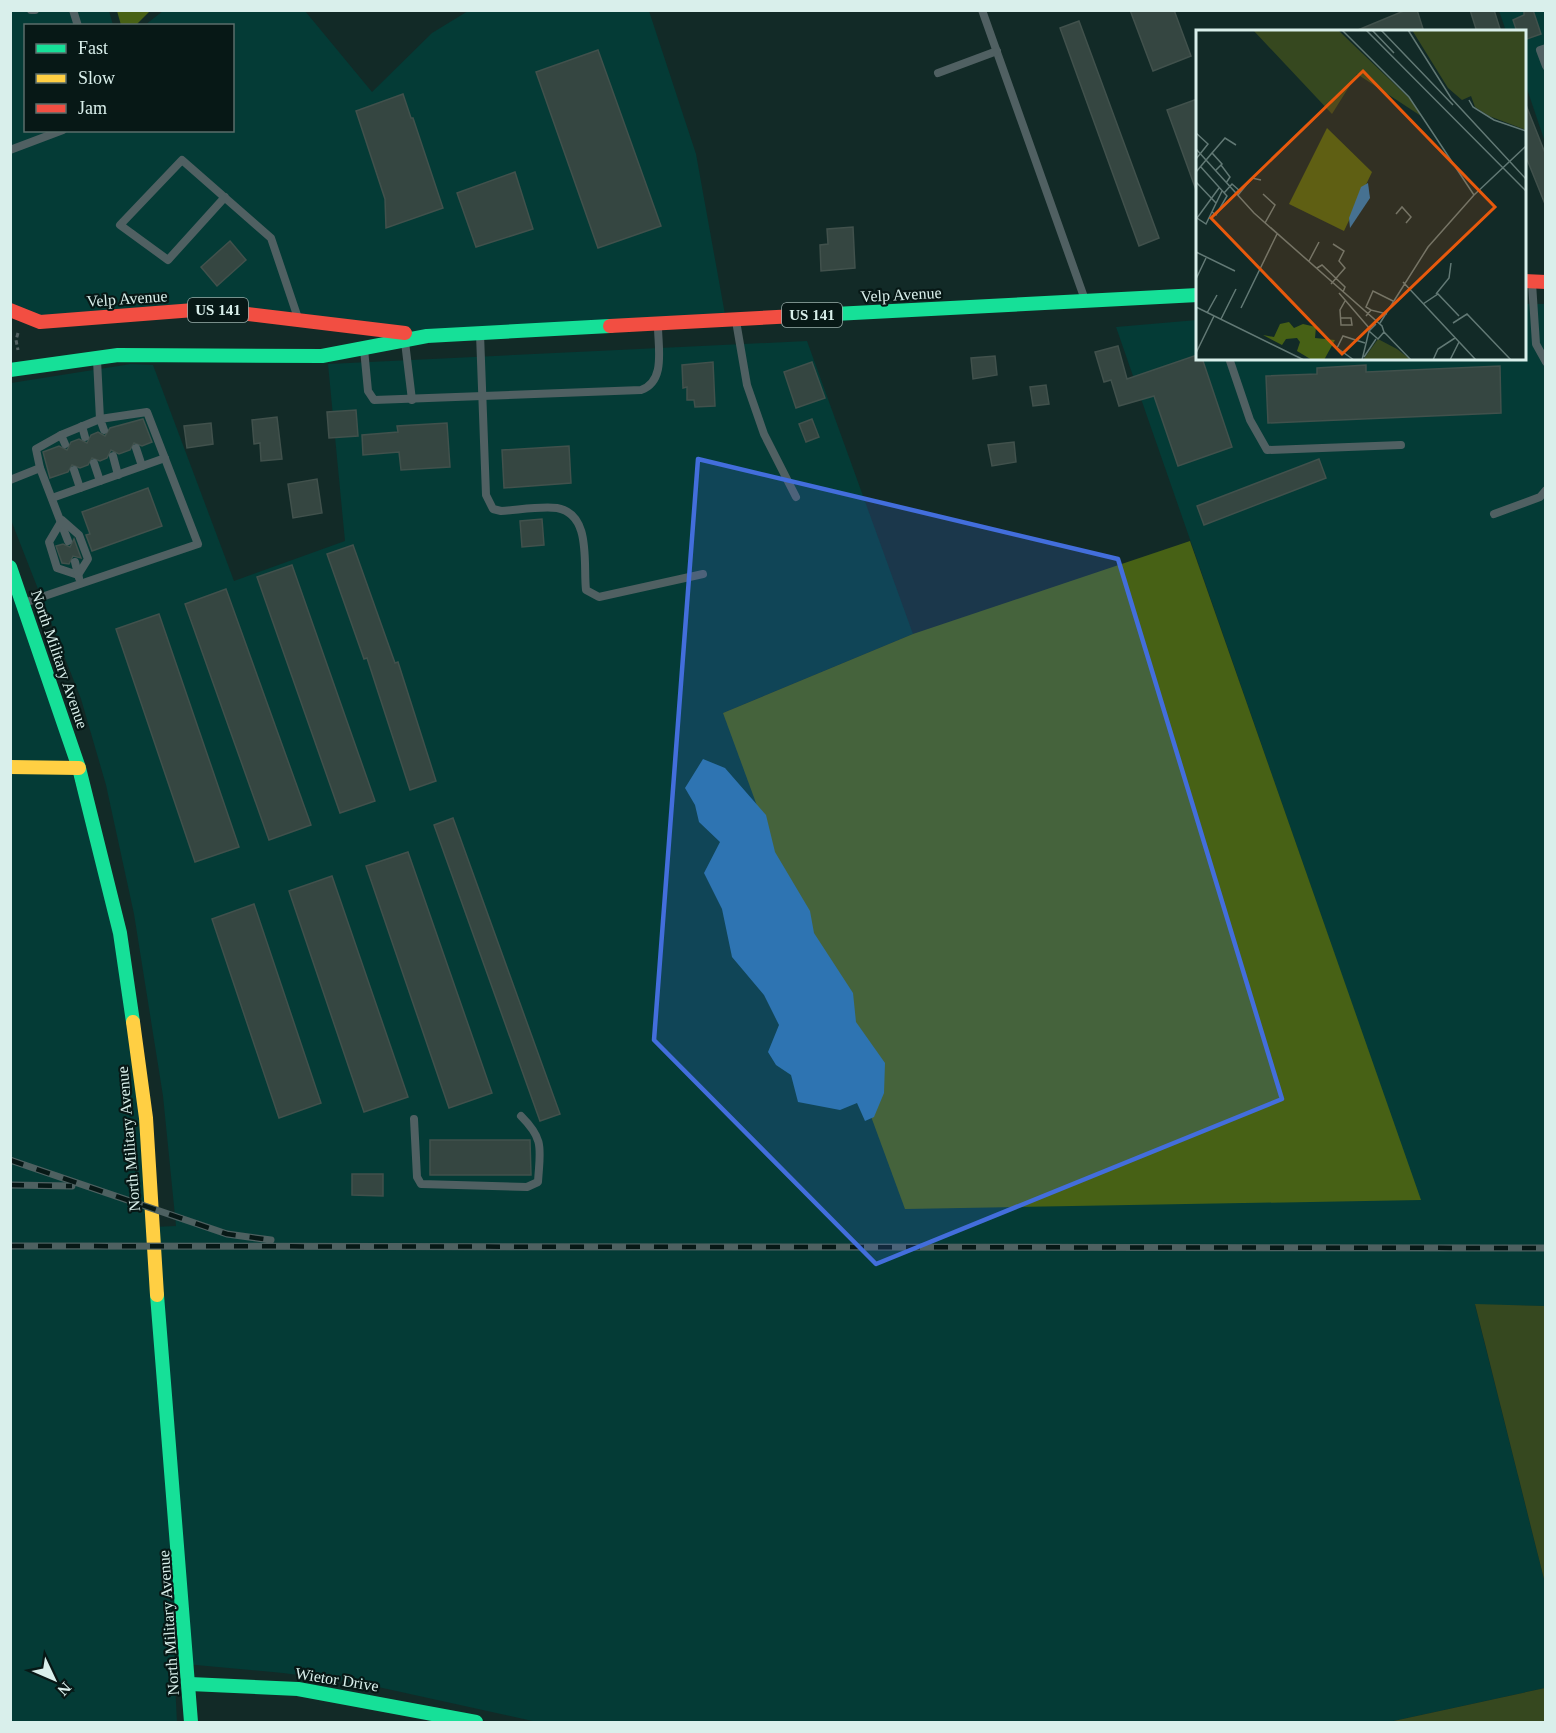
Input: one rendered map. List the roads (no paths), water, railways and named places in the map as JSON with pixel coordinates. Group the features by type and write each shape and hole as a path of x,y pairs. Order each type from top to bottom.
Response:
{"main road":[{"name":"Velp Avenue","path":"10,370 118,355 322,356 427,336 1196,295"},
{"name":"Velp Avenue","path":"10,310 40,322 207,309 427,336"},
{"name":"North Military Avenue","path":"11,568 79,768 120,933 146,1118 153,1246 190,1684 191,1722"},
{"path":"10,767 79,768"},
{"name":"Wietor Drive","path":"190,1684 237,1683 295,1689 382,1703 476,1722"}],"lane":[{"path":"982,10 1085,300"},
{"path":"1545,48 1540,50 1545,66"},
{"path":"938,73 996,51"},
{"path":"10,150 58,132"},
{"path":"225,197 168,260 120,225 182,160 225,197 271,238 298,320"},
{"path":"1534,281 1536,344 1545,362"},
{"path":"735,319 747,385 764,434 795,497"},
{"path":"364,348 370,396 380,401 641,390 649,387 658,376 658,323"},
{"path":"1535,331 1545,330"},
{"path":"480,333 489,505 501,511 557,508 571,514 578,520 582,532 586,590 599,597 703,574"},
{"path":"404,340 412,400"},
{"path":"97,358 100,419 104,430"},
{"path":"1230,360 1250,420 1267,450 1401,445"},
{"path":"24,603 80,579 198,544 147,412 123,420 100,419 61,435 36,449 40,468 62,520 68,542"},
{"path":"82,426 86,437"},
{"path":"61,435 65,444"},
{"path":"136,448 142,466"},
{"path":"113,456 118,475"},
{"path":"52,498 165,458"},
{"path":"94,463 100,481"},
{"path":"10,480 40,468"},
{"path":"74,470 80,488"},
{"path":"1494,514 1540,497 1545,490"},
{"path":"62,520 49,542 57,568 80,579"},
{"path":"62,520 79,536 88,559 80,579"},
{"path":"75,562 80,579"},
{"path":"414,1119 417,1177 421,1184 527,1187 538,1182 541,1141 535,1130 520,1116"}],"water":[{"path":"703,759 725,768 766,815 775,852 810,911 814,933 853,993 856,1022 885,1063 884,1093 874,1117 865,1121 857,1103 840,1110 798,1102 791,1075 776,1065 768,1052 779,1025 764,995 732,957 722,909 704,873 720,842 699,822 695,805 685,788"}],"railway":[{"path":"10,1160 227,1234 271,1240"},
{"path":"10,1185 72,1186"},
{"path":"10,1246 1546,1248"}]}
